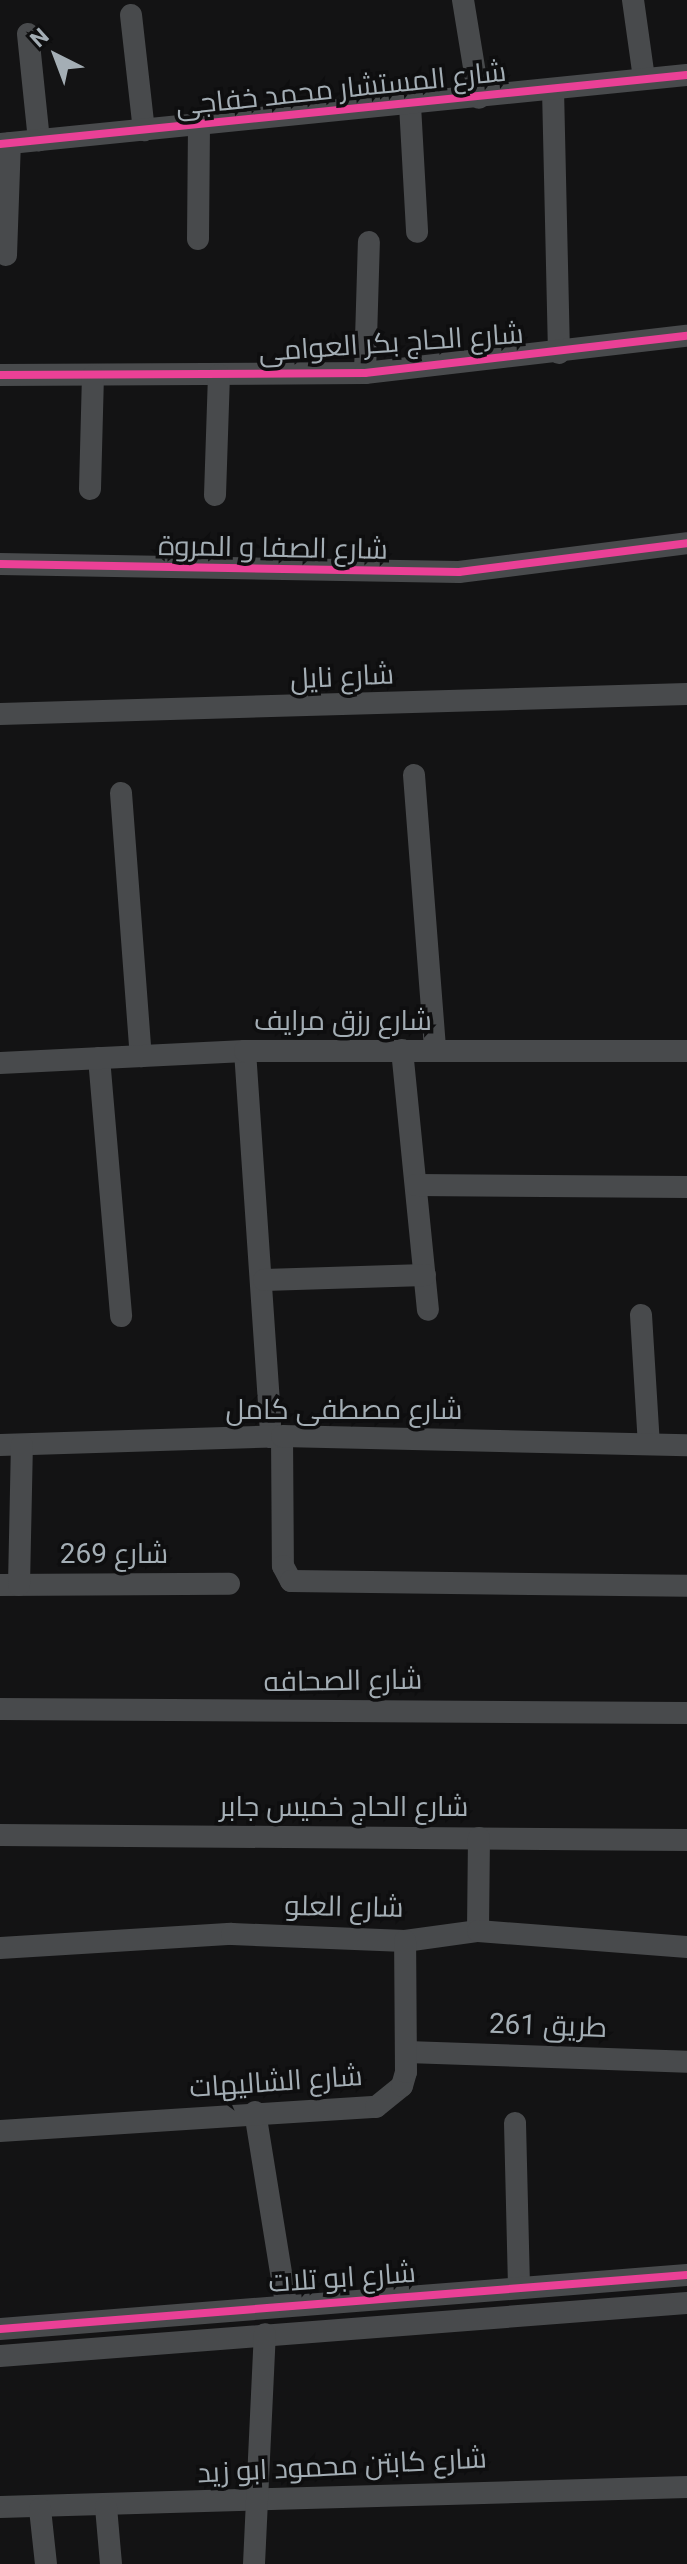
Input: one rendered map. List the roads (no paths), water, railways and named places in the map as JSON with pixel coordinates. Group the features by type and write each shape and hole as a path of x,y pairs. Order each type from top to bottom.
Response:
{"street":[{"path":"463,0 479,98"},
{"path":"633,0 644,78"},
{"path":"131,15 144,130"},
{"path":"28,34 39,140"},
{"name":"شارع المستشار محمد خفاجى","path":"5,143 687,75"},
{"path":"553,89 559,353"},
{"path":"410,105 417,232"},
{"path":"198,239 199,126"},
{"path":"5,143 6,255"},
{"path":"365,373 369,242"},
{"name":"شارع الحاج بكر العوامى","path":"0,375 365,373 687,336"},
{"path":"215,495 219,375"},
{"path":"90,489 93,376"},
{"name":"شارع الصفا و المروة","path":"0,564 459,572 687,543"},
{"name":"شارع نايل","path":"0,714 687,694"},
{"path":"414,775 435,1050"},
{"path":"121,793 141,1056"},
{"path":"402,1050 428,1310"},
{"path":"245,1051 277,1437 283,1566 291,1581 687,1586"},
{"name":"شارع رزق مرايف","path":"0,1063 245,1051 687,1051"},
{"path":"99,1058 121,1316"},
{"path":"416,1185 687,1187"},
{"path":"264,1280 425,1275"},
{"path":"641,1315 649,1444"},
{"name":"شارع مصطفى كامل","path":"11,1445 277,1437 687,1445"},
{"path":"10,1585 11,1445"},
{"name":"شارع 269","path":"10,1585 229,1584"},
{"name":"شارع الصحافه","path":"0,1709 687,1713"},
{"name":"شارع الحاج خميس جابر","path":"0,1835 687,1840"},
{"path":"478,1931 479,1838"},
{"name":"شارع العلو","path":"0,1948 232,1934 405,1941 478,1931 687,1947"},
{"name":"شارع الشاليهات","path":"0,2131 255,2112 376,2107 402,2086 407,2052 405,1941"},
{"name":"طريق 261","path":"407,2052 687,2062"},
{"path":"255,2112 286,2304"},
{"path":"515,2123 519,2287"},
{"name":"شارع ابو تلات","path":"0,2329 286,2304 687,2275"},
{"name":"شارع ابو تلات","path":"0,2356 687,2303"},
{"path":"205,2311 207,2339"},
{"path":"254,2564 265,2334"},
{"name":"شارع كابتن محمود ابو زيد","path":"0,2507 40,2509 687,2487"},
{"path":"106,2507 111,2564"},
{"path":"40,2509 46,2564"}]}
